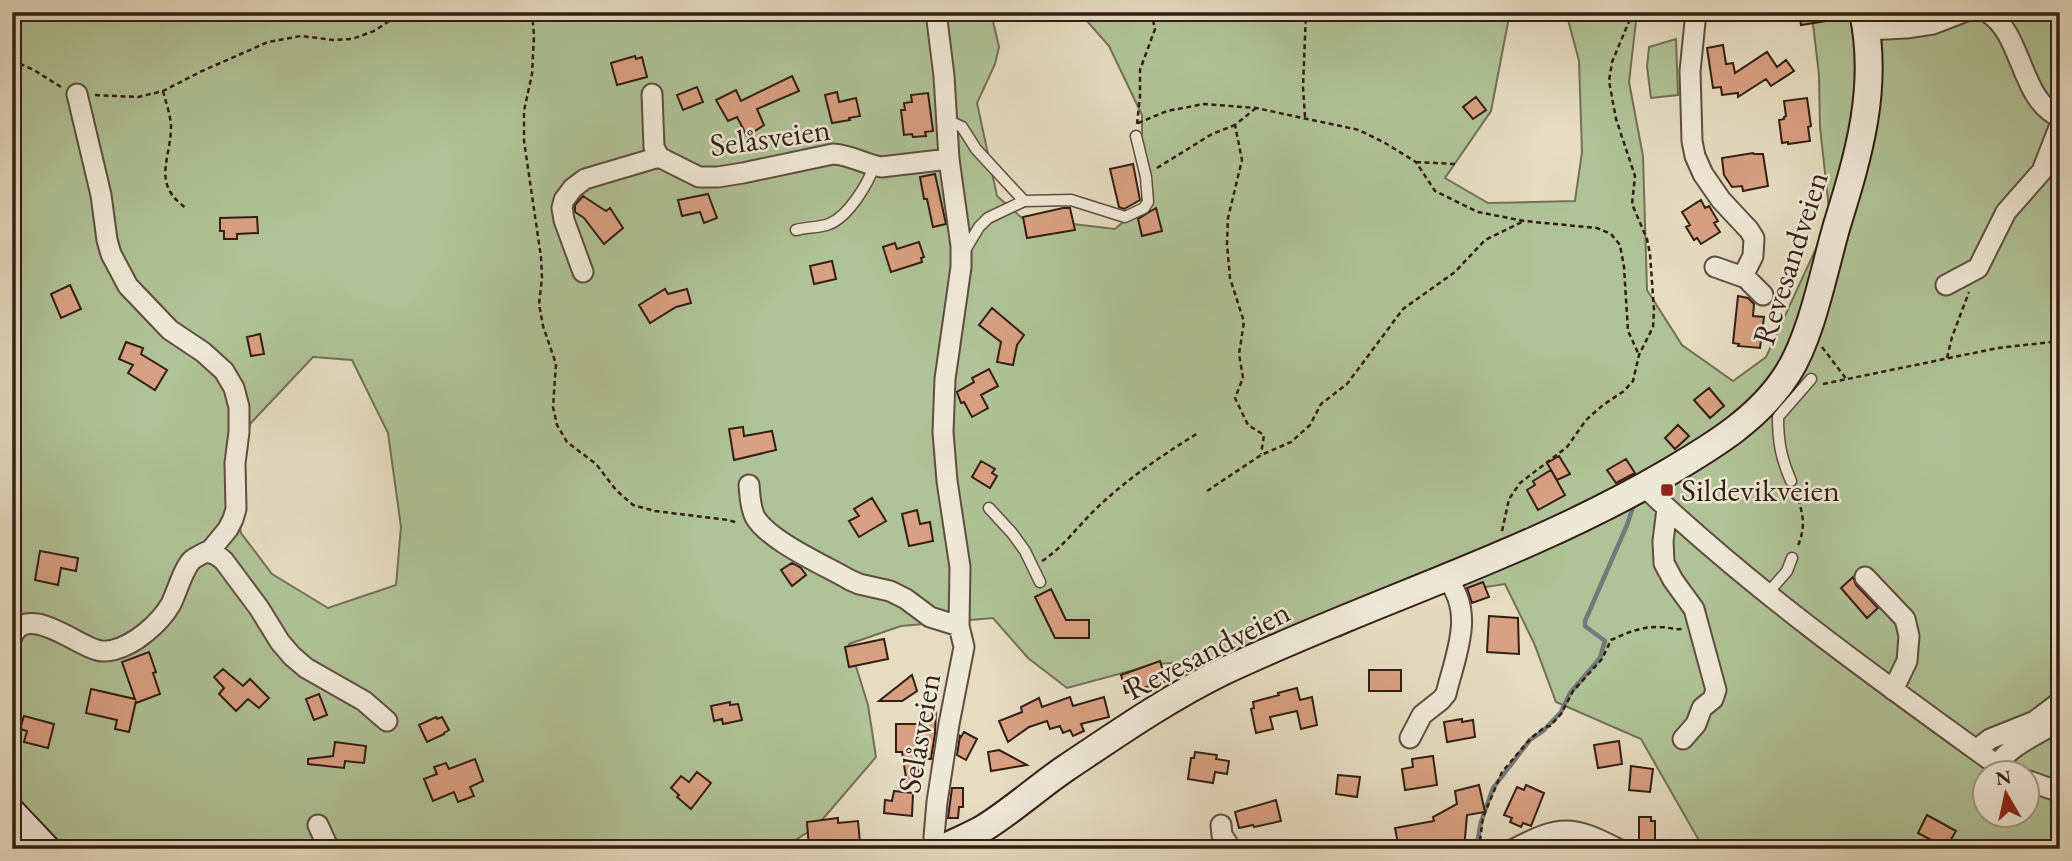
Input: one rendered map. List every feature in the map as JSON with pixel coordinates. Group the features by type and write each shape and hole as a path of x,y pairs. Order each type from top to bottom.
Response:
{"main road":[{"name":"Revesandveien","path":"940,849 1002,816 1171,698 1261,655 1595,513 1723,440 1760,406 1783,396 1788,373 1805,334 1846,200 1865,126 1870,66 1865,21"},
{"path":"12,812 47,849"}],"street":[{"name":"Selåsveien","path":"936,12 944,76 949,159 961,255 945,379 943,432 947,481 960,567 959,626 964,647 937,802 934,837 940,849"},
{"name":"Revesandveien","path":"1696,12 1690,71 1692,142 1703,174 1721,200 1754,238 1753,256 1743,276"},
{"path":"1865,21 1906,28 1933,24 1964,12"},
{"path":"1987,12 2003,29 2039,101 2050,113 2060,117"},
{"path":"16,625 44,625 100,651 122,647 140,636 162,616 192,561 209,552 228,529 236,509 235,463 239,407 234,388 224,371 203,352 170,330 136,297 117,264 107,240 101,195 77,94"},
{"path":"583,272 564,220 564,200 573,188 585,179 659,157 654,147 652,94"},
{"path":"1946,285 1978,268 2006,212 2042,171 2060,125"},
{"name":"Selåsveien","path":"659,157 699,177 743,173 834,154 847,154 874,166 897,167 949,159"},
{"name":"Revesandveien","path":"1715,267 1743,276 1763,295"},
{"path":"749,485 751,506 768,533 850,580 890,591 930,617 959,626"},
{"path":"1646,485 1650,492 1694,533 1768,593 1893,690 1992,760"},
{"path":"1667,509 1663,541 1664,562 1673,580 1695,609 1716,690 1713,699 1702,708 1696,724 1683,738"},
{"path":"209,552 220,556 292,656 306,668 364,701 387,721"},
{"path":"1866,577 1905,619 1909,636 1907,662 1893,690"},
{"path":"1410,738 1422,715 1446,694 1459,645 1462,619 1459,597 1446,578"},
{"path":"1976,750 1990,739 2035,721 2060,702"},
{"path":"2001,760 2060,720"},
{"path":"2040,785 2060,792"},
{"path":"318,825 329,849"},
{"path":"1221,825 1222,835 1231,849"},
{"path":"1514,849 1549,832 1562,830 1594,836 1618,849"}],"lane":[{"path":"946,120 962,127 976,149 1024,201"},
{"path":"961,255 988,218 1024,201 1071,200 1128,217 1147,204 1146,177 1136,136"},
{"path":"796,230 825,225 838,219 858,197 874,166"},
{"path":"1791,481 1782,461 1778,416 1783,396 1803,388 1811,379"},
{"path":"989,508 1025,551 1040,582"},
{"path":"1768,593 1787,571 1792,558"}],"path":[{"path":"12,36 19,12"},
{"path":"12,60 77,94 138,97 163,91 268,42 301,36 352,39 374,31 403,12"},
{"path":"532,12 532,74 524,111 524,141 541,257 539,304 543,326 556,364 553,407 557,425 567,442 596,464 616,490 633,505 655,511 728,520 768,533"},
{"path":"1151,12 1155,29 1140,70 1137,124 1167,111 1203,104 1256,108 1305,117 1359,130 1385,142 1416,162 1435,191 1478,212 1524,221 1597,228 1611,234 1620,246 1625,267 1628,331 1639,355"},
{"path":"1305,117 1303,87 1306,12"},
{"path":"1499,556 1509,499 1514,491 1520,483 1567,447 1586,420 1633,381 1639,355 1653,327 1650,254 1647,239 1632,204 1635,176 1616,119 1609,81 1612,62 1633,12"},
{"path":"163,91 171,129 165,164 166,185 174,200 186,208"},
{"path":"1146,177 1204,139 1235,125 1256,108"},
{"path":"1235,125 1242,160 1228,218 1227,244 1230,278 1244,322 1238,354 1243,378 1235,398 1248,425 1264,435 1261,455"},
{"path":"1416,162 1455,164"},
{"path":"1207,491 1261,455 1291,442 1310,425 1321,404 1348,384 1404,309 1455,272 1485,240 1524,221"},
{"path":"1947,359 1952,337 1978,268"},
{"path":"1805,334 1829,355 1847,380"},
{"path":"1803,388 1998,348 2060,341"},
{"path":"1033,567 1058,551 1100,505 1164,455 1198,433"},
{"path":"1791,481 1804,514 1801,537 1792,558"},
{"path":"1479,849 1483,817 1502,772 1531,738 1550,726 1561,714 1573,691 1602,659 1611,640 1638,629 1661,627 1676,630 1699,626"}],"green space":[{"path":"12,12 989,12 999,47 995,64 977,103 997,196 1022,218 1115,229 1142,206 1142,115 1109,46 1079,12 1510,12 1491,111 1445,178 1488,203 1575,201 1582,152 1579,61 1566,12 1637,12 1629,82 1643,156 1647,290 1682,345 1733,381 1766,357 1830,218 1813,24 1816,12 2060,12 2060,849 1722,849 1701,844 1641,739 1556,702 1534,643 1505,584 1426,596 1341,636 1249,658 1156,664 1067,688 1028,658 993,618 901,626 849,644 868,705 876,757 816,827 781,849 12,849","holes":["313,357 352,360 388,433 401,527 396,585 328,608 272,574 241,533 235,498 250,424"]},
{"path":"1676,39 1678,95 1651,98 1647,67 1649,47"}],"building":[{"path":"1799,12 1838,12 1839,19 1801,25"},
{"path":"1723,45 1726,64 1733,63 1735,73 1767,52 1777,67 1786,60 1794,71 1771,86 1766,79 1738,97 1738,93 1722,95 1721,87 1713,88 1707,48"},
{"path":"635,56 636,59 642,57 647,77 617,85 611,63"},
{"path":"792,76 799,91 757,109 764,125 747,136 737,117 728,121 716,100 736,90 741,101"},
{"path":"697,87 703,102 683,110 677,95"},
{"path":"837,92 839,102 856,98 860,116 832,123 825,95"},
{"path":"928,93 933,131 925,132 926,136 904,135 901,110 905,110 904,103 912,102 911,95"},
{"path":"1476,97 1486,110 1473,119 1463,107"},
{"path":"1807,98 1810,141 1782,143 1779,120 1786,116 1784,101"},
{"path":"1763,154 1768,186 1743,191 1742,186 1732,187 1724,175 1722,158"},
{"path":"1133,164 1140,200 1124,209 1119,207 1110,169"},
{"path":"935,174 946,224 933,227 920,177"},
{"path":"708,194 717,218 704,223 700,212 682,216 678,200"},
{"path":"583,196 606,211 610,208 623,228 604,244 584,218 575,212 575,205"},
{"path":"1701,200 1705,208 1709,206 1718,221 1714,223 1720,232 1701,244 1697,238 1694,240 1686,227 1690,225 1682,212"},
{"path":"1070,208 1075,230 1027,238 1023,217"},
{"path":"1156,208 1162,231 1142,236 1138,219"},
{"path":"257,217 258,233 237,234 237,239 224,239 224,231 220,231 220,218"},
{"path":"919,242 924,257 921,258 922,262 891,272 883,247 895,243 897,249"},
{"path":"832,261 836,279 814,284 810,266"},
{"path":"70,285 81,309 61,318 51,294"},
{"path":"665,289 668,294 687,289 691,303 676,307 650,323 639,305"},
{"path":"1738,296 1748,298 1754,304 1753,316 1764,317 1760,348 1733,343"},
{"path":"992,308 1024,335 1017,345 1013,365 997,362 1001,342 979,325"},
{"path":"260,334 264,354 251,356 247,337"},
{"path":"126,342 143,348 141,354 167,370 155,390 128,373 133,365 119,359"},
{"path":"989,369 998,386 981,395 988,408 972,417 964,402 961,403 957,392 974,382 972,378"},
{"path":"1709,388 1724,406 1710,418 1694,400"},
{"path":"1678,425 1689,436 1675,449 1665,438"},
{"path":"743,427 744,436 772,431 776,450 734,460 729,429"},
{"path":"1559,456 1570,474 1557,480 1547,463"},
{"path":"1626,459 1635,473 1616,483 1607,470"},
{"path":"981,461 995,469 992,473 997,476 990,488 972,477"},
{"path":"1551,470 1565,495 1538,510 1527,490 1535,485 1533,481"},
{"path":"872,498 886,521 859,537 849,521 859,516 854,509"},
{"path":"917,510 920,524 930,522 933,541 909,546 902,514"},
{"path":"40,551 78,558 76,571 61,568 58,585 35,580"},
{"path":"792,563 806,575 792,586 781,570"},
{"path":"1853,577 1856,585 1878,608 1867,618 1841,588"},
{"path":"1483,582 1489,597 1472,603 1467,588"},
{"path":"1051,589 1066,620 1089,620 1089,638 1055,638 1035,597"},
{"path":"1489,616 1518,618 1519,654 1487,652"},
{"path":"884,639 888,659 849,667 845,647"},
{"path":"149,652 160,694 136,701 129,732 115,729 117,720 86,713 91,689 135,699 122,662"},
{"path":"1160,661 1166,681 1126,693 1121,675"},
{"path":"223,669 243,686 250,679 269,698 259,708 248,699 236,711 219,694 224,688 214,677"},
{"path":"1369,670 1401,670 1401,691 1369,691"},
{"path":"912,675 917,691 902,701 879,701"},
{"path":"1297,688 1300,700 1312,697 1317,725 1301,729 1297,711 1270,717 1273,729 1256,733 1251,709 1254,708 1253,702"},
{"path":"319,694 327,715 314,720 306,699"},
{"path":"1070,697 1073,706 1104,697 1109,717 1081,724 1084,731 1073,736 1070,730 1063,733 1060,726 1050,729 1047,721 1029,727 1008,742 999,721 1022,712 1021,707 1039,698 1042,707"},
{"path":"730,702 730,705 738,704 742,720 723,724 722,719 714,721 711,706"},
{"path":"922,709 936,709 931,759 917,758 920,782 907,784 902,752 896,752 896,724 921,724"},
{"path":"24,716 54,724 48,748 24,742 27,731 20,729"},
{"path":"442,717 449,730 427,742 419,725"},
{"path":"1462,719 1462,722 1473,720 1475,737 1447,742 1444,722"},
{"path":"964,732 977,739 966,760 957,755 960,736"},
{"path":"1619,741 1622,764 1598,768 1594,745"},
{"path":"335,742 366,746 364,763 345,761 344,768 308,764 308,759 333,756"},
{"path":"999,750 1027,765 991,771 988,752"},
{"path":"1195,752 1217,755 1216,759 1229,761 1227,774 1215,772 1213,783 1188,779 1191,758 1194,758"},
{"path":"1433,756 1437,785 1405,790 1402,769 1413,767 1412,759"},
{"path":"475,759 483,781 470,787 474,796 458,802 454,792 433,801 424,779 437,774 434,767 446,763 449,769"},
{"path":"1631,766 1653,769 1650,792 1629,790"},
{"path":"697,772 711,783 691,809 671,788 681,776 689,782"},
{"path":"1338,775 1360,777 1357,797 1336,794"},
{"path":"1479,785 1485,812 1467,815 1464,849 1399,849 1395,828 1434,821 1433,817 1457,804 1455,791"},
{"path":"1526,785 1544,793 1531,826 1523,823 1521,827 1510,822 1512,818 1504,815 1517,787 1524,790"},
{"path":"952,788 963,788 963,807 959,807 958,818 948,818"},
{"path":"894,791 913,793 912,816 884,813 885,800 892,801"},
{"path":"1276,800 1281,821 1239,828 1235,812"},
{"path":"1927,815 1956,831 1946,848 1918,833"},
{"path":"1639,817 1651,817 1651,821 1655,821 1655,842 1639,842"},
{"path":"838,818 838,823 858,821 860,843 840,845 841,849 809,849 807,822"}],"waterway":[{"path":"1476,849 1481,822 1493,788 1530,740 1561,712 1570,693 1600,658 1605,641 1585,626 1585,621 1633,507"}],"place":[{"name":"Sildevikveien","path":"1667,490"}]}
